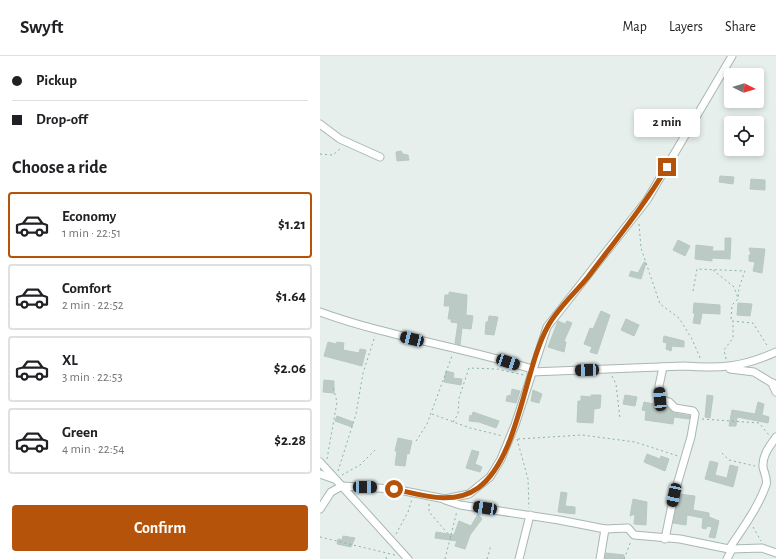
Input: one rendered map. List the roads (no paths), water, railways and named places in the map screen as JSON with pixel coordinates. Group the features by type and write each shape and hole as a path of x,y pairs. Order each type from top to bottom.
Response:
{"street":[{"path":"445,500 469,494 490,477 513,438 514,426 547,326 647,200 732,56"},
{"path":"320,124 340,139 380,156"},
{"path":"320,312 378,331 508,362 531,373 663,367 706,368 754,372 774,384 776,392"},
{"path":"706,368 749,363 773,354"},
{"path":"663,367 659,386 660,399 669,402 675,408 693,411 694,420 690,442 684,458 665,538"},
{"path":"727,559 730,549 750,516 766,484 764,471 765,458 768,447 774,440"},
{"path":"320,462 323,472 336,479 408,558"},
{"path":"320,509 331,492 342,486 377,487 433,496 460,505 530,515 604,529 628,528 634,535 680,539 730,549 762,548 773,552"},
{"path":"519,559 530,515"},
{"path":"600,559 604,529"}]}
